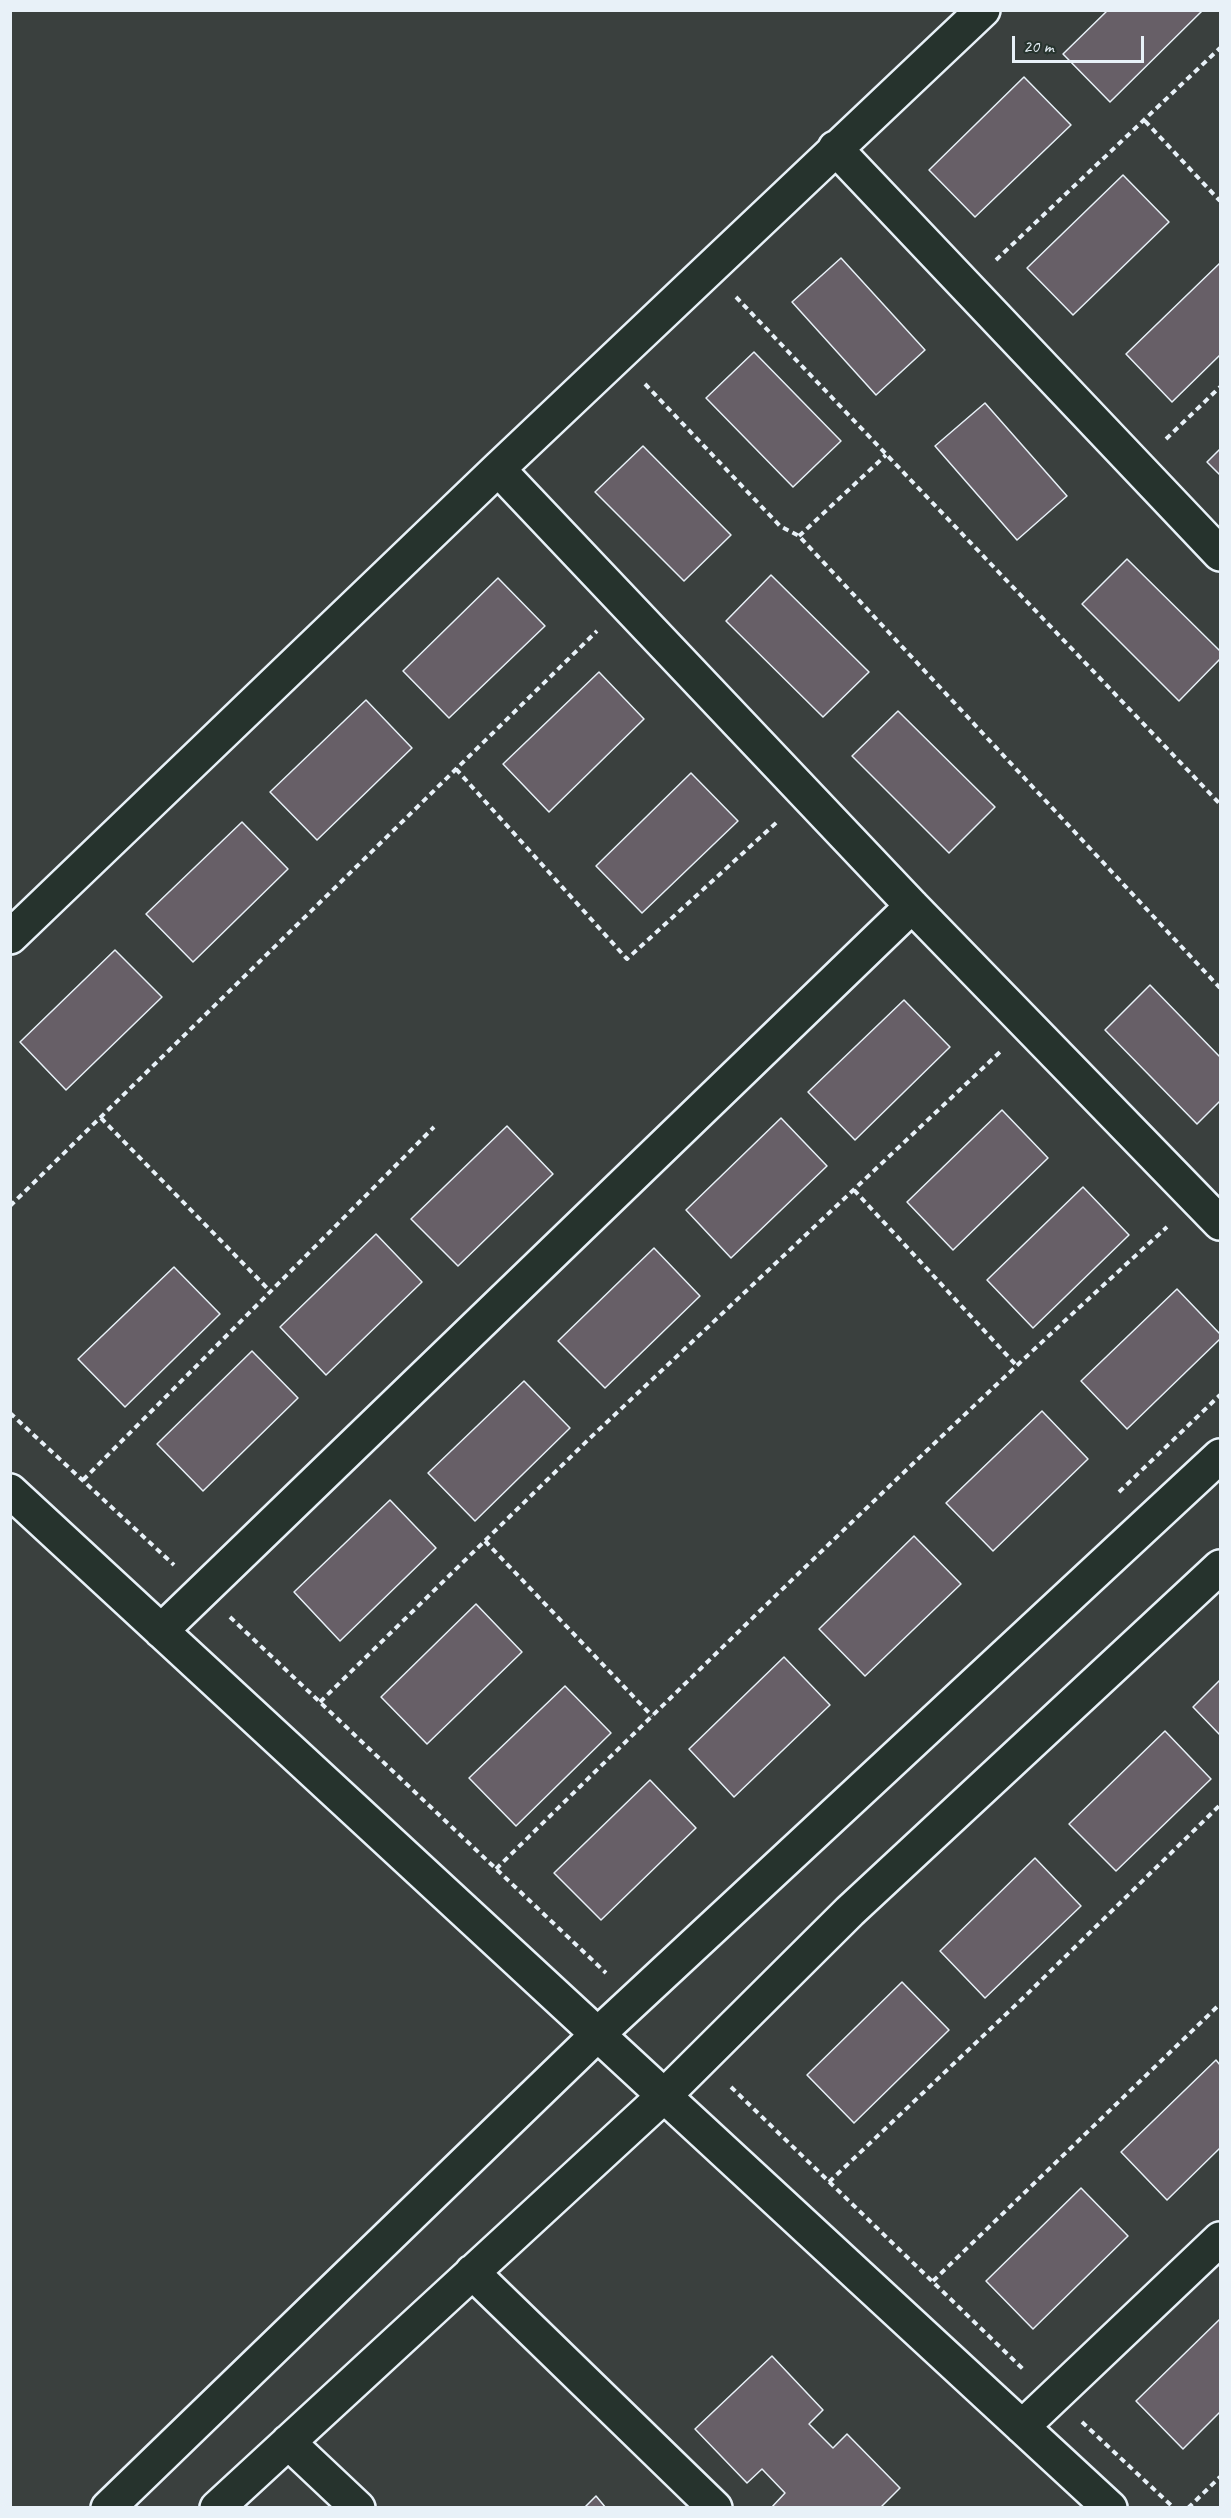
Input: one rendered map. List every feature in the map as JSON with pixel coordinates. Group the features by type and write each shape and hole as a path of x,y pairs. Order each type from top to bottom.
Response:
{"street":[{"path":"10,937 498,469 983,10"},
{"path":"835,148 1221,554"},
{"path":"498,469 912,906 1221,1223"},
{"path":"161,1631 912,906"},
{"path":"108,2508 597,2035 1221,1456"},
{"path":"10,1491 1110,2508"},
{"path":"217,2508 665,2095 850,1911 1221,1567"},
{"path":"1022,2427 1221,2239"},
{"path":"472,2272 715,2508"},
{"path":"288,2442 358,2508"}],"path":[{"path":"967,287 1221,48"},
{"path":"1145,120 1221,201"},
{"path":"729,290 1221,804"},
{"path":"638,376 780,526 799,536 1221,988"},
{"path":"1137,466 1221,387"},
{"path":"799,536 886,454"},
{"path":"10,1206 625,603"},
{"path":"456,769 627,959 807,795"},
{"path":"320,1702 590,1439 1028,1025"},
{"path":"101,1118 270,1291"},
{"path":"83,1480 434,1127"},
{"path":"854,1190 1016,1365"},
{"path":"496,1869 1016,1365 1197,1199"},
{"path":"10,1413 635,2000"},
{"path":"485,1541 652,1716"},
{"path":"829,2182 1022,1999 1221,1805"},
{"path":"933,2281 1221,2004"},
{"path":"729,2085 1053,2398 1088,2426 1174,2508"},
{"path":"1188,2508 1221,2477"}],"building":[{"path":"1108,10 1203,10 1110,102 1063,54"},
{"path":"1024,77 1071,125 975,217 929,170"},
{"path":"1123,175 1169,222 1073,315 1027,268"},
{"path":"841,258 925,350 876,395 792,302"},
{"path":"1220,263 1220,355 1172,402 1126,354"},
{"path":"754,352 841,441 793,487 706,398"},
{"path":"985,403 1067,496 1017,540 935,446"},
{"path":"643,446 731,535 684,581 595,492"},
{"path":"1220,449 1220,475 1207,462"},
{"path":"1127,559 1220,651 1220,659 1179,701 1082,604"},
{"path":"771,575 869,672 823,717 726,621"},
{"path":"498,578 545,626 449,718 403,671"},
{"path":"599,672 644,719 549,812 503,764"},
{"path":"366,700 412,748 317,840 270,792"},
{"path":"898,711 995,807 949,853 852,756"},
{"path":"691,773 738,821 642,913 596,866"},
{"path":"242,822 288,869 193,962 146,914"},
{"path":"115,950 162,997 66,1090 20,1042"},
{"path":"1150,985 1220,1057 1220,1101 1197,1124 1105,1030"},
{"path":"904,1000 950,1047 855,1140 808,1092"},
{"path":"1002,1110 1048,1158 953,1250 907,1202"},
{"path":"781,1118 827,1166 731,1258 686,1210"},
{"path":"507,1126 553,1174 458,1266 411,1219"},
{"path":"1083,1187 1129,1235 1033,1328 987,1280"},
{"path":"376,1234 422,1282 326,1375 280,1327"},
{"path":"654,1248 700,1296 605,1388 558,1341"},
{"path":"174,1267 220,1314 125,1407 78,1359"},
{"path":"1177,1289 1220,1334 1220,1339 1127,1429 1081,1381"},
{"path":"252,1351 298,1398 203,1491 157,1444"},
{"path":"524,1381 570,1428 475,1521 428,1473"},
{"path":"1042,1411 1088,1459 993,1551 946,1503"},
{"path":"390,1500 436,1548 340,1641 294,1592"},
{"path":"914,1536 961,1584 865,1676 819,1629"},
{"path":"476,1604 522,1652 427,1744 381,1697"},
{"path":"784,1657 830,1705 734,1797 689,1749"},
{"path":"1220,1680 1220,1735 1193,1707"},
{"path":"565,1686 611,1733 516,1826 469,1778"},
{"path":"1165,1731 1211,1779 1116,1871 1069,1824"},
{"path":"650,1780 696,1828 601,1920 554,1873"},
{"path":"1035,1858 1081,1906 985,1998 940,1951"},
{"path":"902,1982 949,2030 854,2123 807,2075"},
{"path":"1216,2060 1220,2065 1220,2148 1167,2200 1121,2152"},
{"path":"1081,2188 1128,2236 1033,2329 986,2281"},
{"path":"1220,2319 1220,2412 1183,2449 1136,2401"},
{"path":"772,2356 823,2410 809,2424 833,2448 847,2434 900,2488 880,2508 771,2508 785,2493 762,2469 747,2483 695,2429"},
{"path":"596,2496 606,2508 584,2508"}]}
